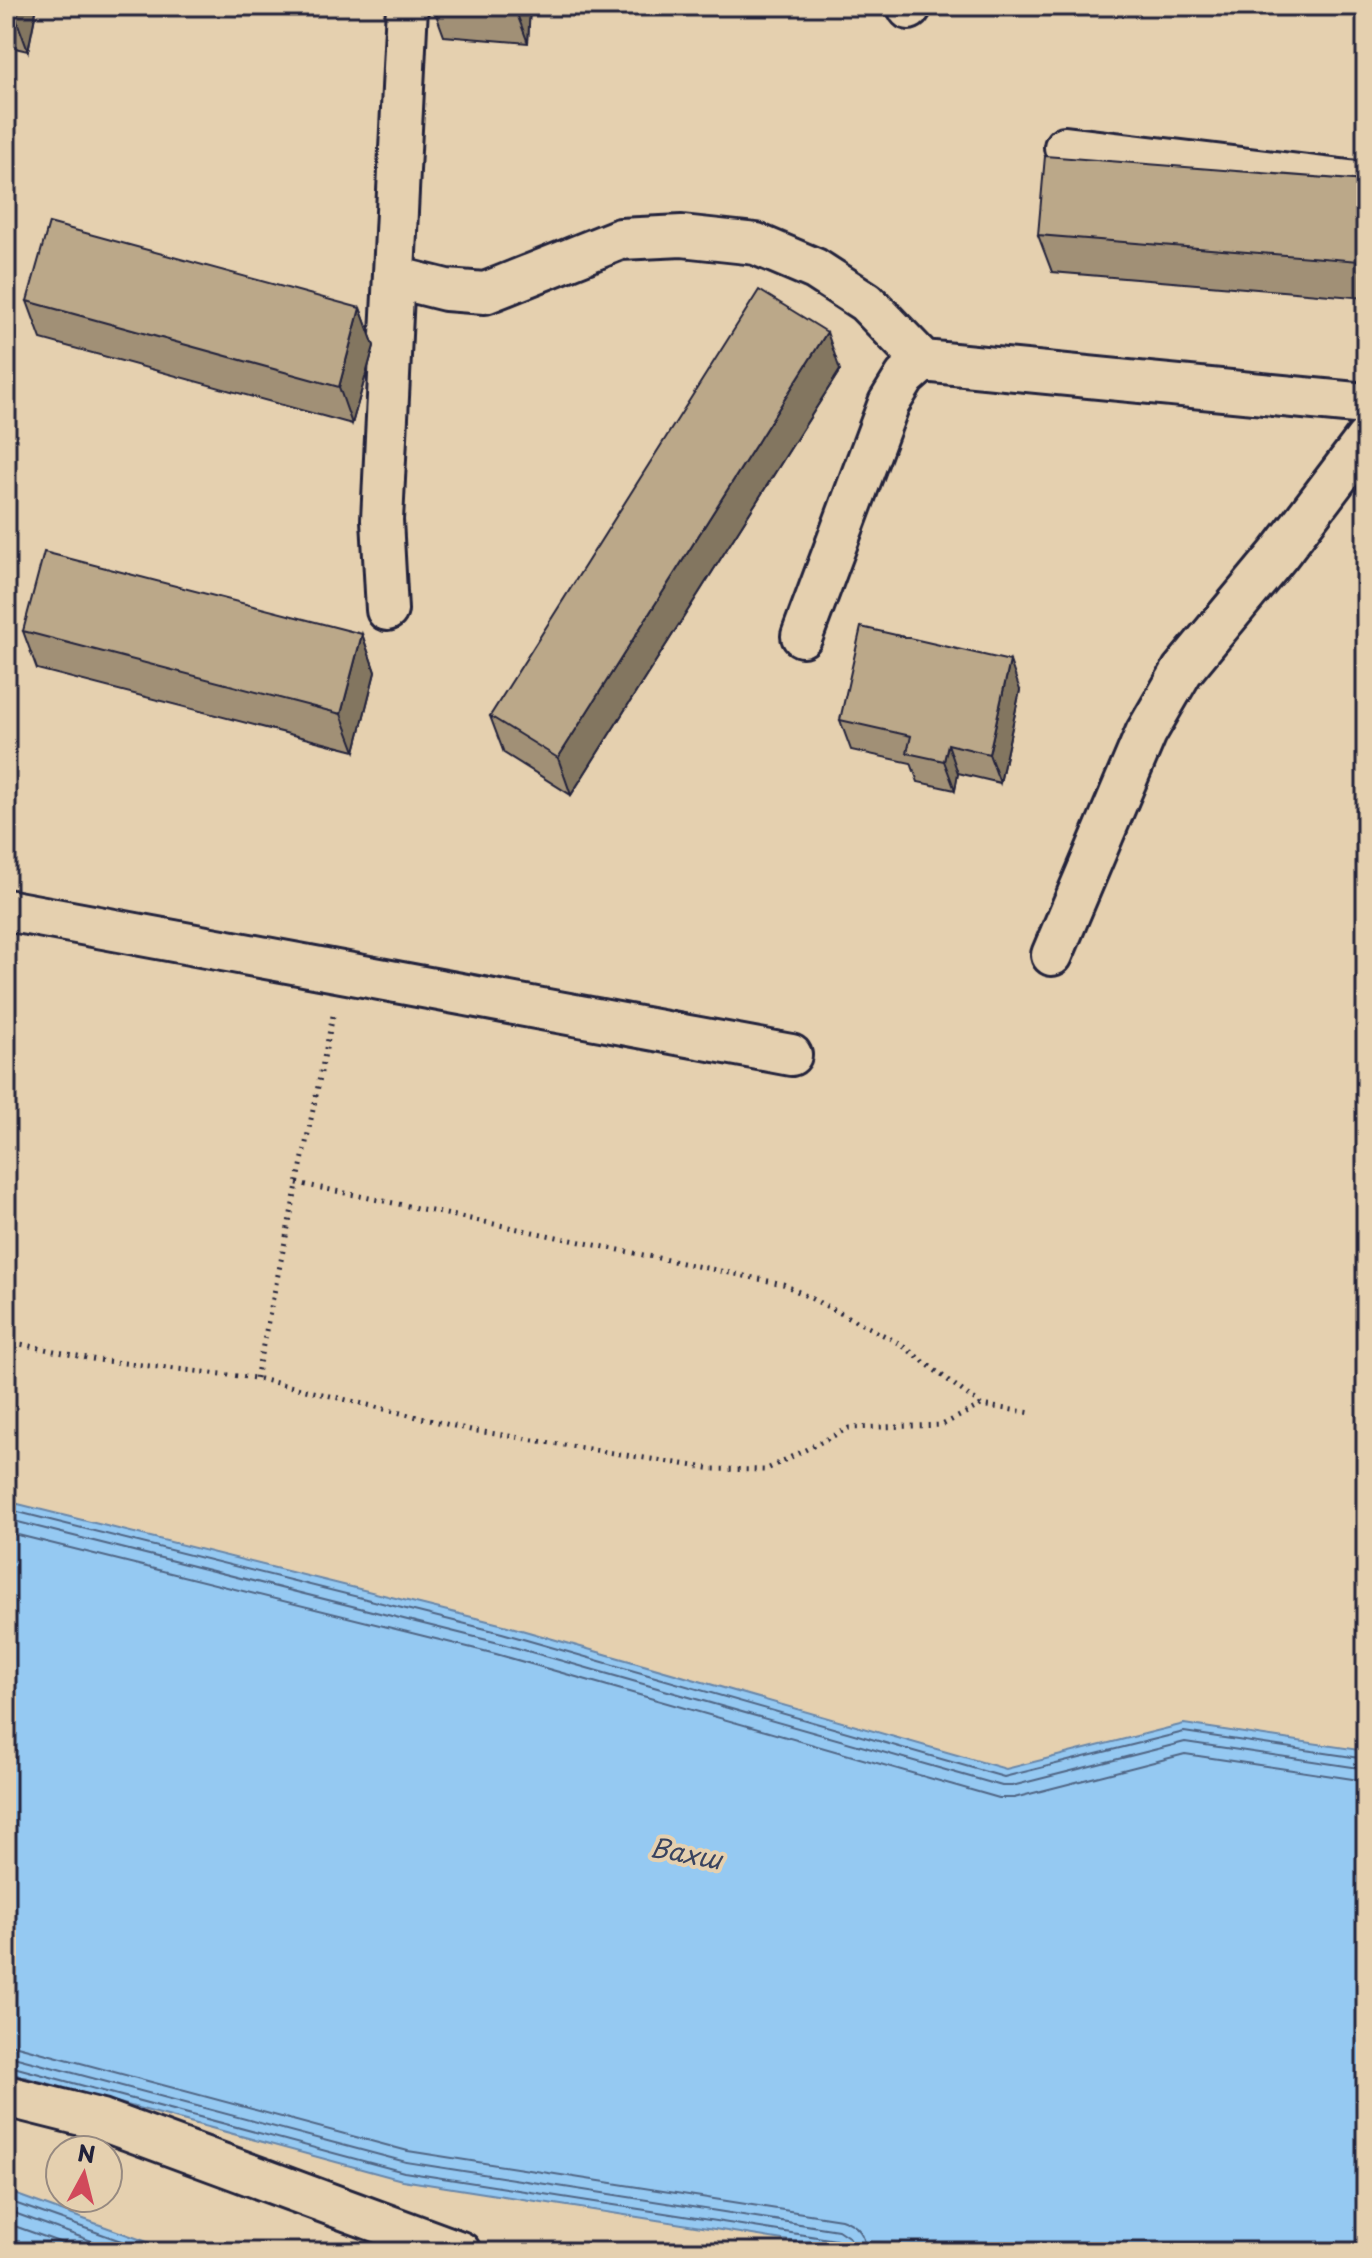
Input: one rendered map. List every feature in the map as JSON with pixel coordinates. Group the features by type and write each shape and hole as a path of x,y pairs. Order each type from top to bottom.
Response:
{"street":[{"path":"387,610 382,520 407,6"},
{"path":"1065,147 1366,183"},
{"path":"394,277 446,290 485,293 620,239 682,236 756,244 815,269 866,302 923,361 1366,404"},
{"path":"802,636 889,403 905,377 923,361"},
{"path":"1052,955 1146,733 1182,671 1279,554 1366,439"},
{"path":"6,910 791,1055"},
{"path":"6,2096 102,2120 460,2252"}],"path":[{"path":"256,1378 342,971"},
{"path":"297,1183 783,1284 899,1343 981,1405 1032,1413"},
{"path":"6,1341 97,1360 256,1378 471,1430 713,1469 765,1470 849,1428 942,1425 981,1405"}],"water":[{"name":"Вахш","path":"6,1501 504,1625 1006,1769 1184,1724 1366,1751 1366,2252 860,2252 402,2180 6,2072"},
{"path":"6,2191 44,2205 44,2214 70,2214 175,2252 6,2252"}],"building":[{"path":"6,6 16,6 14,13 6,12"},
{"path":"1045,156 1365,181 1359,261 1038,235"},
{"path":"49,223 360,308 339,387 27,301"},
{"path":"759,290 827,332 558,758 490,716"},
{"path":"44,552 362,634 341,714 23,631"},
{"path":"861,627 1010,661 989,754 948,744 944,761 907,753 911,736 840,720"}]}
